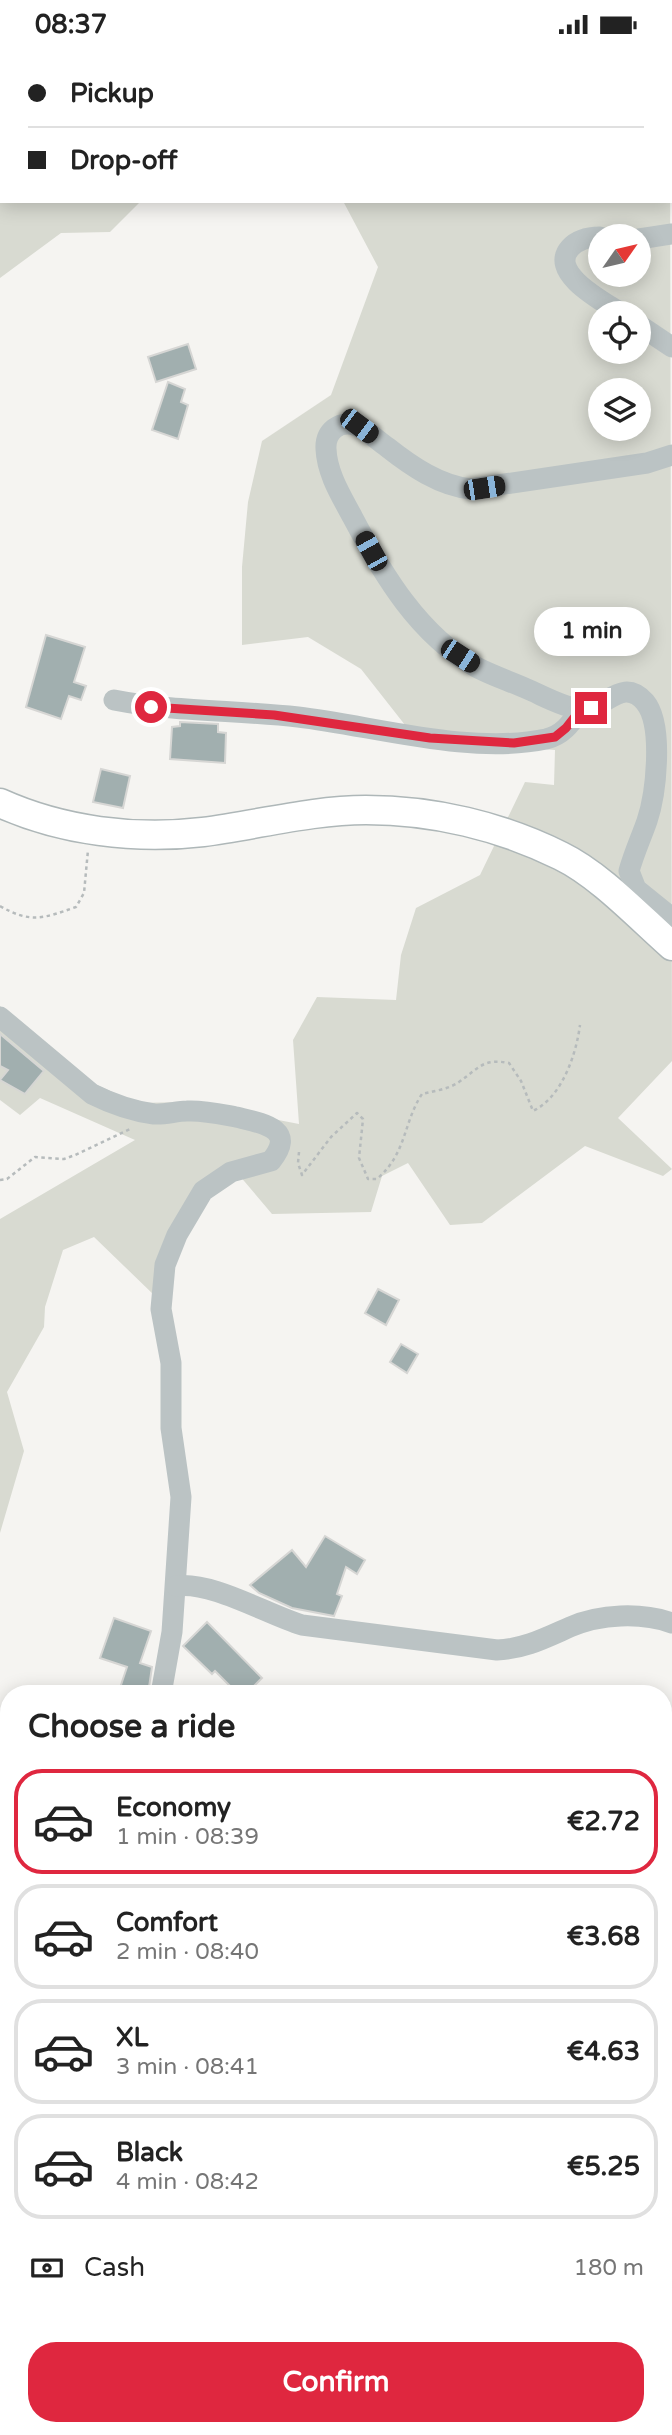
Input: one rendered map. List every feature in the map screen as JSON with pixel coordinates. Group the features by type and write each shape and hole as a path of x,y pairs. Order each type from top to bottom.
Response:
{"main road":[{"path":"0,803 90,831 156,834 201,832 364,810 425,813 452,818 483,826 562,856 590,876 672,946"}],"street":[{"path":"651,238 672,234"},
{"path":"588,239 579,241 569,248 565,266 582,287 603,301"},
{"path":"651,333 672,347"},
{"path":"672,455 647,463 471,489 442,482 396,455 359,426 348,423 339,426 329,434 326,441 328,464 335,484 359,529 394,588 444,644 478,668 581,709 591,708 625,691 636,694 652,714 655,780 647,820 629,871 636,889 672,918"},
{"path":"114,700 173,710 217,709 295,717 430,738 514,743 555,737 581,709"},
{"path":"0,1017 92,1094 131,1110 158,1114 186,1111 220,1114 268,1125 280,1138 281,1145 271,1161 231,1171 203,1191 177,1235 165,1265 161,1309 171,1363 171,1428 181,1497 173,1632 163,1685"},
{"path":"176,1586 191,1584 302,1625 497,1650 520,1648 571,1626 593,1621 647,1615 672,1623"}],"path":[{"path":"0,906 17,916 31,919 76,907 84,893 90,831"},
{"path":"280,1138 284,1133 294,1134 299,1146 298,1163 302,1175 331,1136 357,1113 363,1119 359,1158 368,1179 377,1179 389,1169 400,1150 415,1105 422,1094 458,1083 474,1069 493,1060 509,1063 522,1081 533,1111 547,1104 574,1056 580,1025"},
{"path":"0,1180 6,1179 35,1157 64,1159 75,1156 150,1121 158,1114"}],"shaded area":[{"path":"0,203 139,203 110,232 61,233 0,278"},
{"path":"344,203 670,203 672,1061 618,1118 672,1169 663,1176 585,1146 482,1223 450,1225 408,1163 382,1176 371,1212 272,1214 239,1175 202,1203 154,1295 94,1237 63,1250 45,1307 44,1327 7,1392 24,1451 0,1533 0,1219 135,1140 40,1098 20,1115 0,1100 0,1006 77,1076 137,1103 186,1102 299,1124 293,1040 317,997 396,1000 401,955 416,908 480,875 525,782 554,785 555,750 416,739 361,669 308,637 242,645 242,567 248,502 262,441 331,395 378,267"}],"building":[{"path":"188,344 196,369 156,382 148,357"},
{"path":"168,382 185,389 181,402 188,405 178,439 152,430"},
{"path":"46,635 85,647 74,682 86,686 81,700 69,696 61,719 26,707"},
{"path":"180,722 218,724 218,732 226,733 225,763 170,759 172,727 180,726"},
{"path":"101,769 130,776 123,808 93,802"},
{"path":"0,1034 44,1071 25,1094 0,1080 8,1070 0,1066"},
{"path":"378,1289 399,1300 386,1325 365,1313"},
{"path":"401,1344 418,1354 407,1373 390,1362"},
{"path":"325,1536 365,1560 357,1574 346,1567 337,1594 342,1596 334,1616 292,1608 259,1593 250,1585 292,1550 306,1567"},
{"path":"114,1618 151,1631 140,1663 152,1667 149,1685 121,1685 127,1667 100,1658"},
{"path":"207,1622 262,1678 255,1685 229,1685 215,1671 212,1674 183,1646"}],"route":[{"path":"151,707 173,710 217,709 313,719 430,738 514,743 555,737 581,709 591,708"}]}
